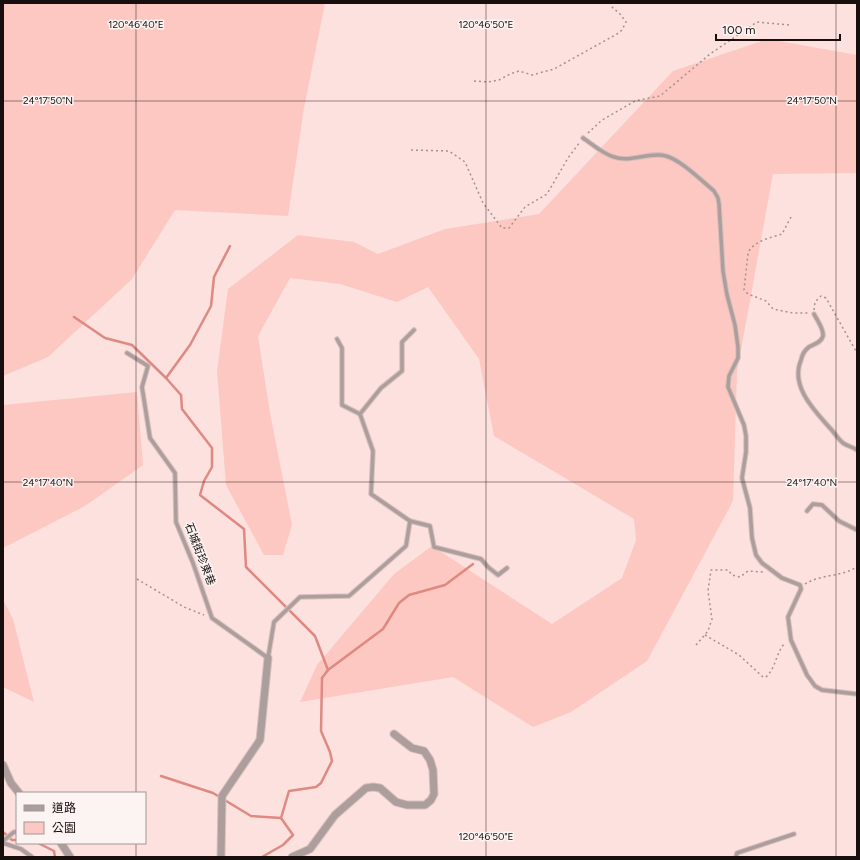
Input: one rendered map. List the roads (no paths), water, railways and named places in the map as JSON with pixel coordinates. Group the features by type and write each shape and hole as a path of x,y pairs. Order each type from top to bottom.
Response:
{"street":[{"path":"220,857 222,796 260,740 268,658"},
{"path":"309,857 310,849 335,815 366,788 380,788 396,802 407,805 425,805 431,800 434,794 434,788 433,770 430,760 424,751 412,748 394,734"},
{"path":"3,765 11,783 18,792"},
{"path":"61,844 70,857"},
{"path":"292,857 310,849"}],"lane":[{"path":"583,138 615,158 622,159 655,155 670,157 679,162 717,195 719,204 723,271 738,346 738,358 729,376 728,387 744,425 746,436 746,452 742,478 750,508 752,538 756,555 762,563 782,578 800,585 801,589 788,618 791,640 807,675 815,686 822,690 857,694"},
{"path":"814,314 823,332 822,338 821,341 808,348 800,362 799,375 801,389 813,409 843,443 857,450"},
{"path":"360,414 381,388 402,371 402,342 414,330"},
{"path":"337,339 342,348 342,406 360,414 372,451 370,494 410,521 430,526 434,547 481,559 498,575 507,568"},
{"name":"石城街珍東巷","path":"127,353 148,366 142,387 150,438 175,473 176,522 193,563 212,618 268,658"},
{"path":"807,511 813,504 822,505 839,521 857,530"},
{"path":"268,658 274,622 279,617 300,597 349,596 406,546 410,521"},
{"path":"16,832 14,832 3,842 21,849 32,857"},
{"path":"736,857 737,853 794,834"}],"waterway":[{"path":"166,378 190,345 211,306 214,277 230,246"},
{"path":"74,317 105,338 132,345 181,395 182,409 212,448 212,467 204,481 200,495 244,529 246,567 315,636 328,670 322,678 321,731 330,752 332,761 321,783 316,787 289,791 281,818 293,835 283,845 262,857"},
{"path":"328,670 383,629 399,603 409,595 445,585 473,564"},
{"path":"161,776 213,793 251,816 281,818"},
{"path":"3,832 12,840 16,840"},
{"path":"40,844 54,851 55,857"}]}
